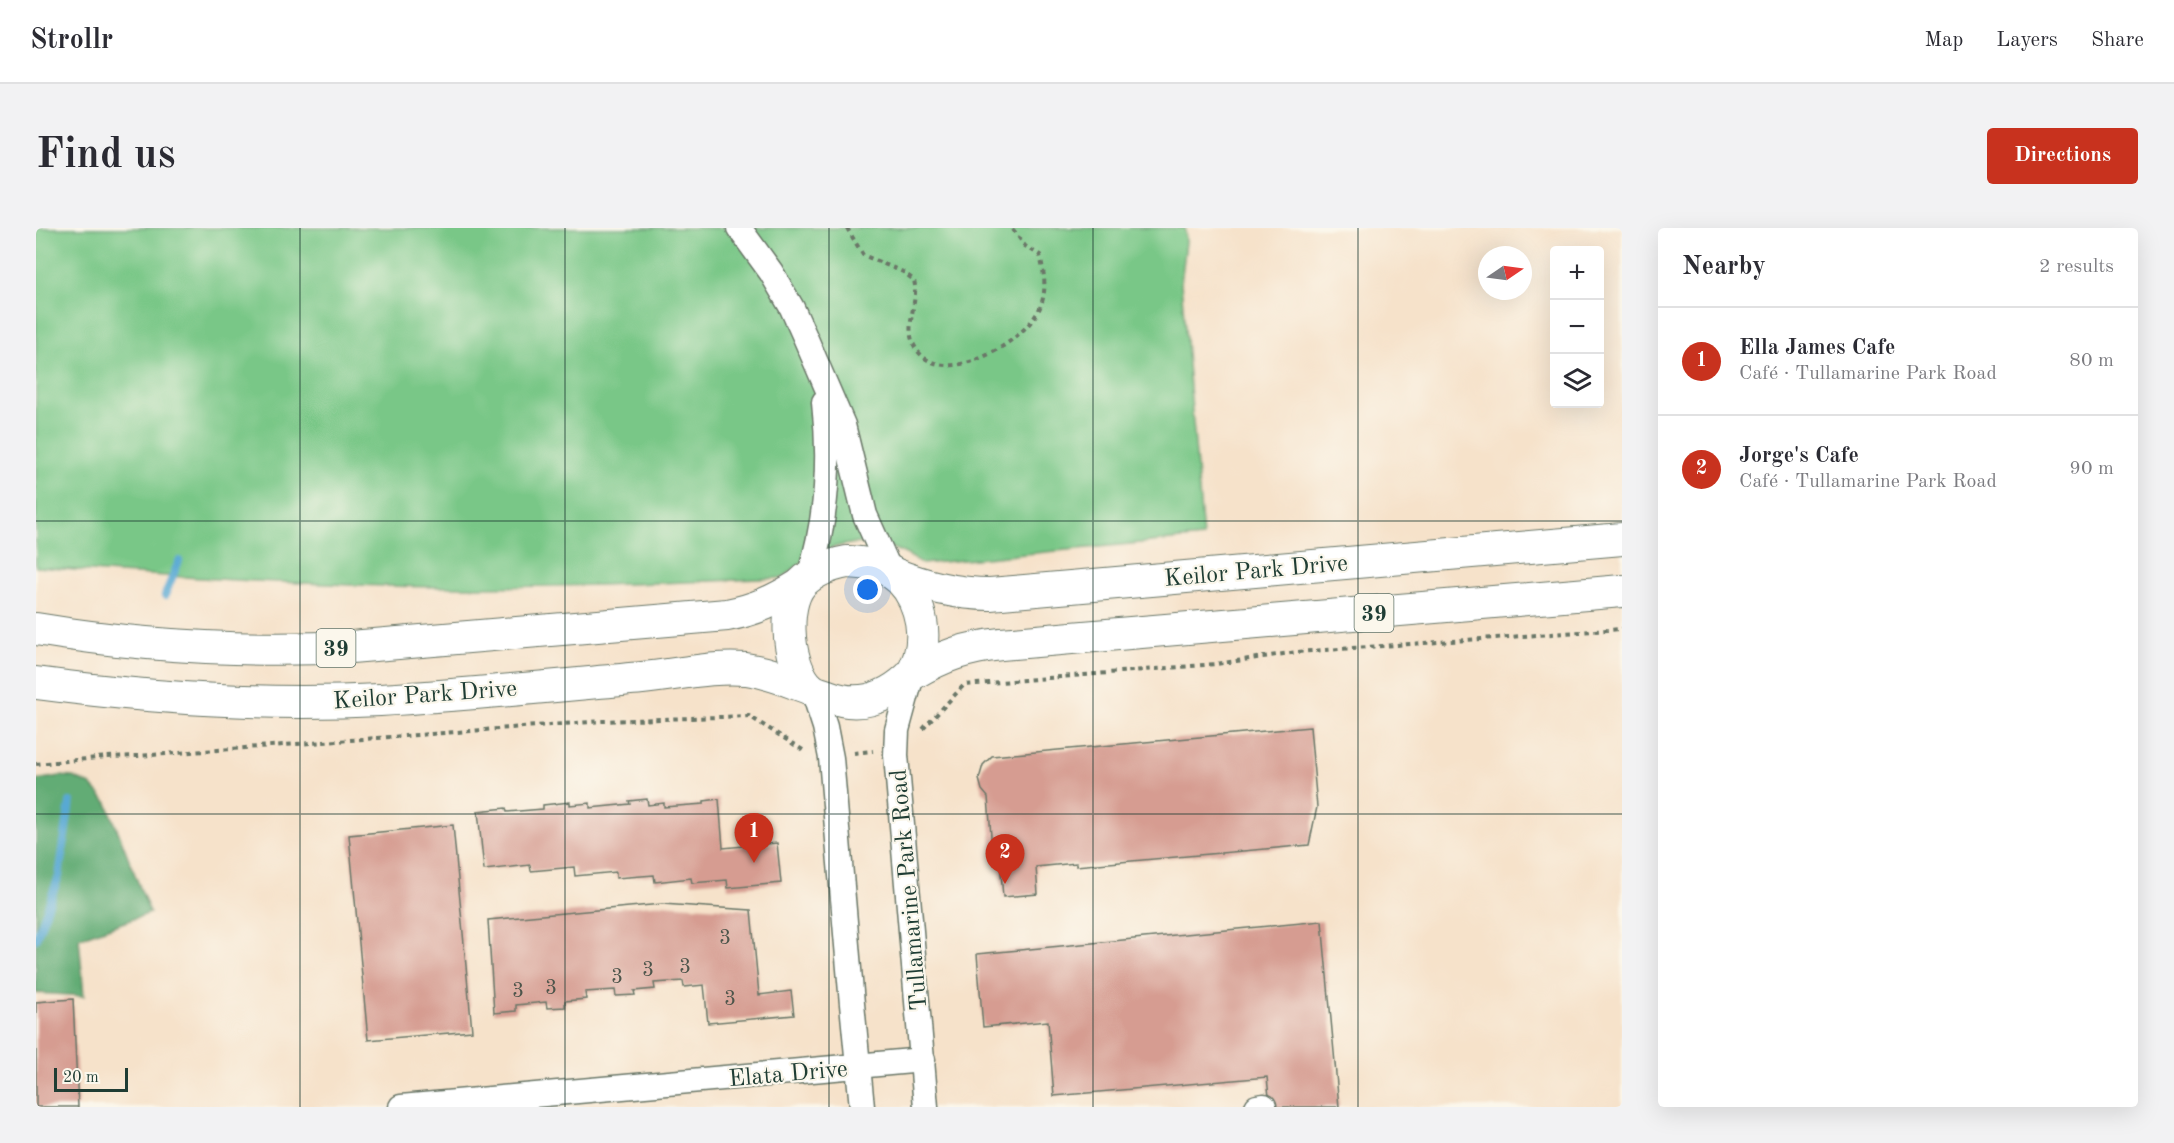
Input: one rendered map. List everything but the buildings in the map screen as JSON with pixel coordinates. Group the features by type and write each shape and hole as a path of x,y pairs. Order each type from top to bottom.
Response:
{"main road":[{"name":"Keilor Park Drive","path":"891,572 943,590 998,594 1622,539"},
{"name":"39","path":"36,629 122,640 220,647 296,650 351,647 728,615 742,613 770,603 826,568 847,562 864,563 891,572"},
{"path":"891,572 912,597 922,626 923,642 913,674"},
{"path":"805,581 793,601 789,634 796,664 812,690"},
{"name":"39","path":"812,690 843,701 861,702 889,693 913,674 949,654 987,646 1622,591"},
{"name":"Keilor Park Drive","path":"36,683 221,700 357,700 420,697 728,669 762,672 812,690"}],"street":[{"path":"740,228 771,272 792,308 843,425 865,515 891,572"},
{"path":"805,581 817,552 828,459 826,420 818,370"},
{"name":"Tullamarine Park Road","path":"913,674 900,717 896,747 927,1107"},
{"path":"812,690 825,727 831,758 862,1107"},
{"name":"Elata Drive","path":"401,1107 923,1060"},
{"path":"1257,1107 1264,1106"}],"path":[{"path":"847,228 863,255 903,272 915,280 912,342 920,353 934,364 950,366 965,364 983,357 1012,339 1029,325 1040,307 1046,278 1040,255 1025,246 1012,228"},
{"path":"36,764 603,721 749,716 813,756 813,759 831,758 913,744 914,740 964,685 1216,664 1297,652 1622,629"}],"green space":[{"path":"36,228 1185,228 1186,242 1181,283 1203,537 922,564 886,546 868,543 850,544 815,555 783,578 586,585 438,587 345,585 36,567"},
{"path":"60,776 73,777 91,785 107,803 150,913 79,938 84,996 36,993 36,780"}],"waterway":[{"path":"165,595 179,561"},
{"path":"36,939 59,876 70,802"}],"place":[{"name":"Ella James Cafe","path":"754,863"},
{"name":"Jorge's Cafe","path":"1005,884"}]}
